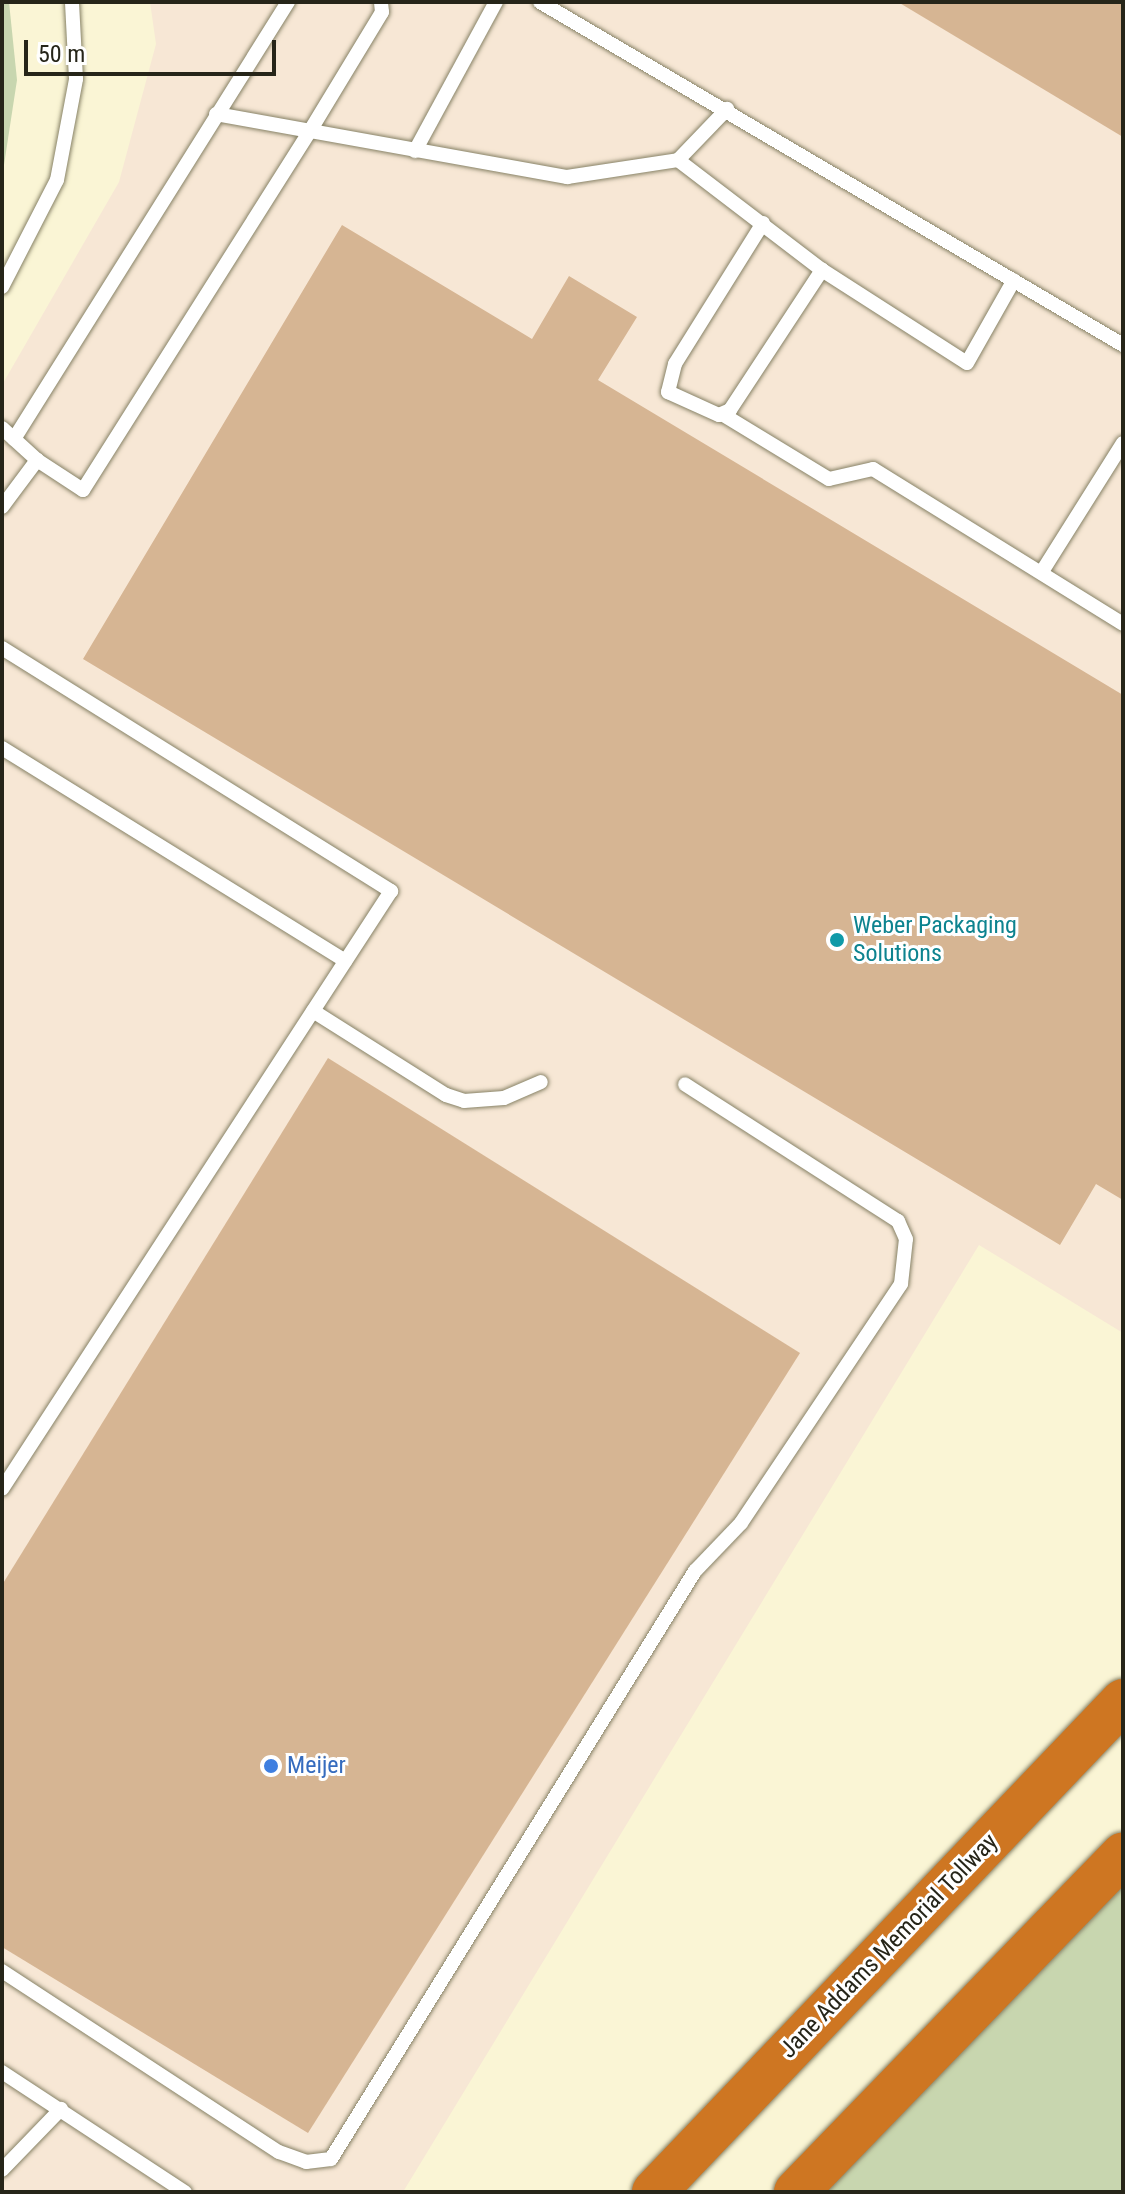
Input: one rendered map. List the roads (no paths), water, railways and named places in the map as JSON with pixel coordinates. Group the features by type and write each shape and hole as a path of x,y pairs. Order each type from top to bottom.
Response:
{"highway":[{"name":"Jane Addams Memorial Tollway","path":"654,2192 1123,1701"},
{"path":"796,2192 1123,1854"}],"lane":[{"path":"2,287 57,180 76,79 72,2"},
{"path":"14,439 288,2"},
{"path":"2,428 37,460 83,490 310,131 382,12 381,2"},
{"path":"415,151 496,2"},
{"path":"540,2 727,109 1123,345"},
{"path":"216,114 567,177 678,160 727,109"},
{"path":"678,160 822,270 967,363 1014,280"},
{"path":"763,223 675,364 668,392 691,406 722,414 829,479 873,469 1043,570 1119,621 1123,605"},
{"path":"722,414 743,395 822,270"},
{"path":"1043,570 1123,443"},
{"path":"2,507 37,460"},
{"path":"2,648 391,891 2,1489"},
{"path":"2,748 345,961"},
{"path":"313,1011 446,1095 464,1101 504,1098 541,1082"},
{"path":"2,1971 279,2152 306,2162 331,2159 695,1571 741,1523 901,1284 906,1239 898,1221 685,1084"},
{"path":"2,2072 185,2192"},
{"path":"2,2170 61,2109"}],"place":[{"name":"Weber Packaging Solutions","path":"837,940"},
{"name":"Meijer","path":"271,1766"}]}
